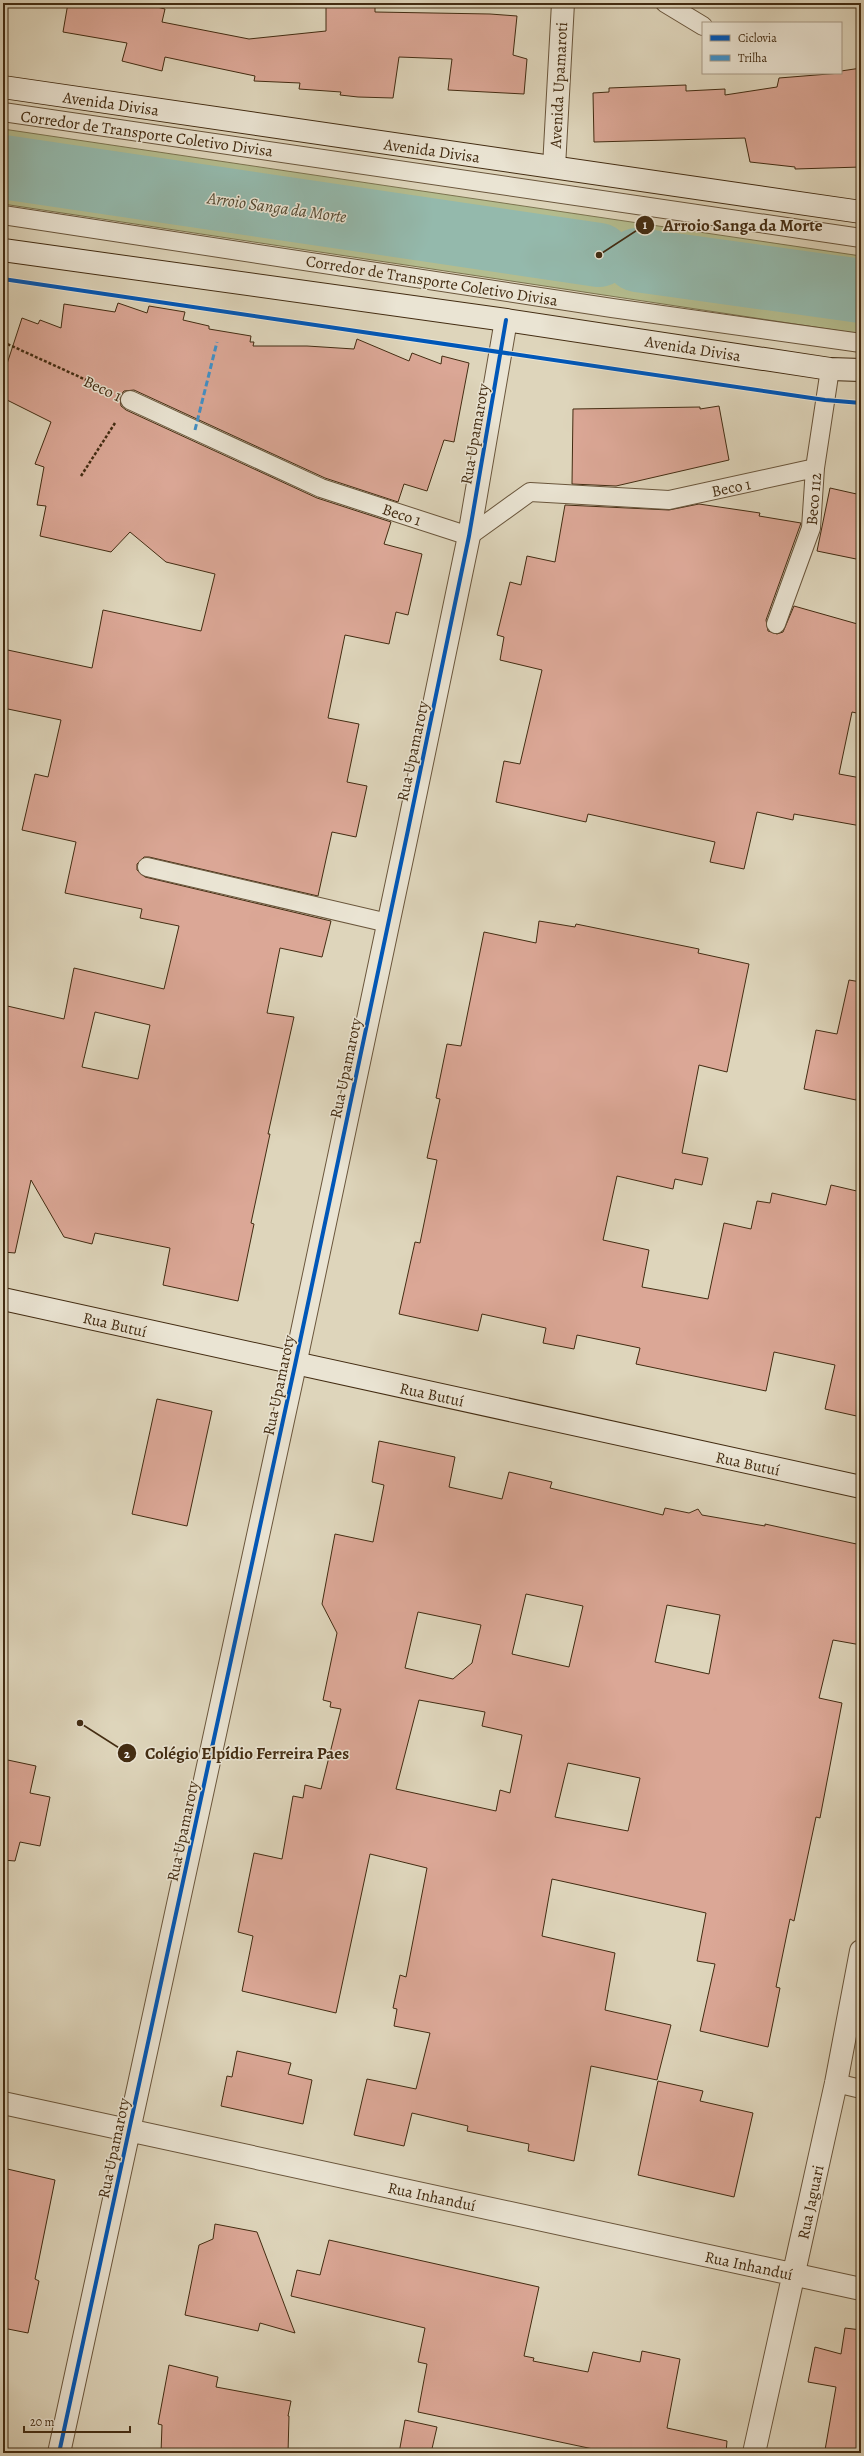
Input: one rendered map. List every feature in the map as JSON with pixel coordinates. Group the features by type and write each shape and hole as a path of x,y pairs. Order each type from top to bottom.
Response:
{"street":[{"name":"Avenida Upamaroti","path":"554,167 563,3"},
{"name":"Avenida Divisa","path":"3,88 861,212"},
{"name":"Avenida Divisa","path":"3,250 506,320 830,369 861,370"},
{"name":"Rua Upamaroty","path":"59,2453 295,1365 388,924 469,536 506,320"},
{"name":"Rua Butuí","path":"3,1299 295,1365 861,1487"},
{"name":"Rua Jaguari","path":"754,2453 836,2083 855,2015 861,1951"},
{"name":"Rua Inhanduí","path":"3,2103 861,2289"}],"lane":[{"path":"665,3 702,25"},
{"name":"Corredor de Transporte Coletivo Divisa","path":"3,112 861,238"},
{"name":"Corredor de Transporte Coletivo Divisa","path":"3,215 612,308 861,343"},
{"name":"Beco 112","path":"776,624 811,528 815,468 830,369"},
{"name":"Beco 1","path":"130,400 322,488 469,536 530,492 669,500 815,468"},
{"path":"147,867 388,924"},
{"path":"836,2083 861,2089"}],"path":[{"path":"81,476 130,400"}],"green space":[{"path":"3,129 861,256 861,272 3,148"},
{"path":"3,187 616,276 861,309 861,334 3,204"}],"building":[{"path":"68,3 141,3 165,9 162,22 249,39 326,31 326,3 375,3 375,12 490,14 517,16 513,55 527,59 524,94 448,90 452,59 399,57 393,98 358,97 340,95 341,92 299,89 300,83 254,81 255,76 165,57 162,71 122,61 127,43 63,32"},
{"path":"861,68 861,167 795,169 795,167 750,162 745,138 594,142 593,93 609,92 609,88 686,85 686,91 725,89 725,95 777,87 779,78 842,74 842,71"},
{"path":"118,303 147,313 149,306 185,312 183,320 209,326 209,329 251,336 250,342 254,342 253,346 307,346 354,349 357,339 409,361 412,353 441,364 442,356 469,363 454,442 444,440 427,491 404,484 398,502 325,478 134,390 124,391 120,396 121,406 126,410 317,498 391,522 384,544 422,554 408,615 396,612 389,644 345,635 328,718 359,724 347,782 367,786 356,837 332,832 318,896 149,857 144,857 137,864 137,870 145,877 331,921 322,957 280,948 267,1013 294,1017 268,1134 270,1134 251,1223 254,1224 238,1301 163,1285 170,1248 95,1233 92,1244 64,1237 31,1180 15,1253 3,1252 3,1005 64,1019 74,968 164,989 179,926 140,918 142,909 65,893 76,842 22,830 35,774 48,777 61,720 3,708 3,649 92,668 103,610 201,631 215,574 166,562 130,532 111,552 40,536 46,506 37,505 44,467 35,464 51,422 3,398 3,376 22,318 38,324 40,320 61,328 64,304 115,312","holes":["95,1012 150,1025 138,1079 82,1067"]},
{"path":"719,406 729,460 616,486 572,484 573,409 700,407 700,409"},
{"path":"830,488 861,495 861,560 817,551"},
{"path":"699,504 760,513 759,516 801,523 766,620 768,631 777,634 783,632 794,606 861,625 861,714 852,712 839,774 861,778 861,826 794,814 793,820 757,812 744,869 710,862 715,842 588,814 586,822 496,802 504,761 520,764 542,670 500,660 504,637 497,635 510,582 521,585 527,556 555,562 565,505 669,510"},
{"path":"539,921 575,927 576,924 699,949 698,953 749,964 727,1072 699,1065 682,1153 708,1158 702,1185 675,1179 673,1189 617,1176 603,1240 649,1250 642,1287 708,1299 724,1223 751,1229 757,1201 770,1203 772,1193 826,1205 831,1185 861,1192 861,1417 825,1409 835,1365 774,1352 766,1391 636,1364 640,1348 577,1335 574,1349 543,1343 546,1328 482,1314 478,1331 399,1314 415,1242 420,1243 437,1160 427,1158 440,1099 436,1098 447,1044 461,1046 484,932 536,943"},
{"path":"849,980 861,982 861,1074 856,1100 804,1089 816,1030 837,1034"},
{"path":"157,1399 212,1411 187,1526 132,1514"},
{"path":"379,1441 455,1457 449,1487 502,1499 509,1472 552,1482 550,1488 663,1515 665,1508 689,1513 698,1509 702,1515 765,1526 765,1524 861,1545 861,1645 833,1640 819,1698 842,1703 820,1818 816,1817 794,1921 790,1919 776,1987 780,1988 768,2047 700,2031 715,1964 697,1961 706,1913 552,1879 542,1936 615,1953 605,2010 671,2025 657,2080 591,2066 574,2161 528,2151 529,2144 467,2131 468,2126 412,2113 404,2146 354,2135 367,2079 416,2089 430,2033 394,2026 397,2009 393,2008 400,1975 406,1977 427,1868 370,1854 336,2013 242,1991 253,1936 238,1932 254,1853 282,1859 293,1796 303,1798 305,1785 321,1789 341,1709 330,1707 331,1702 323,1700 337,1633 322,1604 335,1534 373,1542 384,1485 372,1482","holes":["526,1594 583,1606 569,1667 512,1654","667,1605 720,1615 709,1674 655,1662","418,1612 481,1625 472,1663 453,1679 405,1668","419,1700 485,1712 482,1726 522,1735 510,1793 500,1790 496,1811 396,1789","568,1763 640,1778 628,1831 555,1817"]},
{"path":"3,1759 36,1766 30,1793 50,1797 40,1846 20,1842 15,1861 3,1860"},
{"path":"237,2051 291,2063 288,2074 312,2080 303,2124 221,2106 227,2076 232,2077"},
{"path":"658,2081 703,2091 700,2101 753,2113 734,2197 638,2175"},
{"path":"3,2168 55,2180 35,2279 39,2281 28,2333 3,2328"},
{"path":"215,2224 257,2232 295,2333 260,2323 258,2331 185,2315 199,2245 213,2239"},
{"path":"329,2240 539,2287 524,2356 534,2358 533,2361 588,2372 593,2352 640,2362 642,2351 680,2359 667,2428 727,2441 726,2453 612,2453 418,2412 427,2364 418,2362 425,2328 291,2296 297,2270 320,2275"},
{"path":"845,2328 861,2330 861,2453 843,2453 825,2450 836,2387 808,2382 815,2347 841,2354"},
{"path":"169,2365 218,2377 216,2387 291,2401 288,2416 288,2453 161,2453 162,2425 158,2424"},
{"path":"405,2420 437,2427 431,2453 399,2453"}],"waterway":[{"name":"Arroio Sanga da Morte","path":"3,167 599,255"},
{"name":"Arroio Sanga da Morte","path":"637,260 861,291"}],"marked path":[{"path":"195,430 217,342"}],"cycle path":[{"path":"3,279 825,400 861,403"},
{"path":"59,2453 295,1365 408,830 469,536 506,320"}],"place":[{"name":"Arroio Sanga da Morte","path":"599,255"},
{"name":"Colégio Elpídio Ferreira Paes","path":"80,1723"}]}
